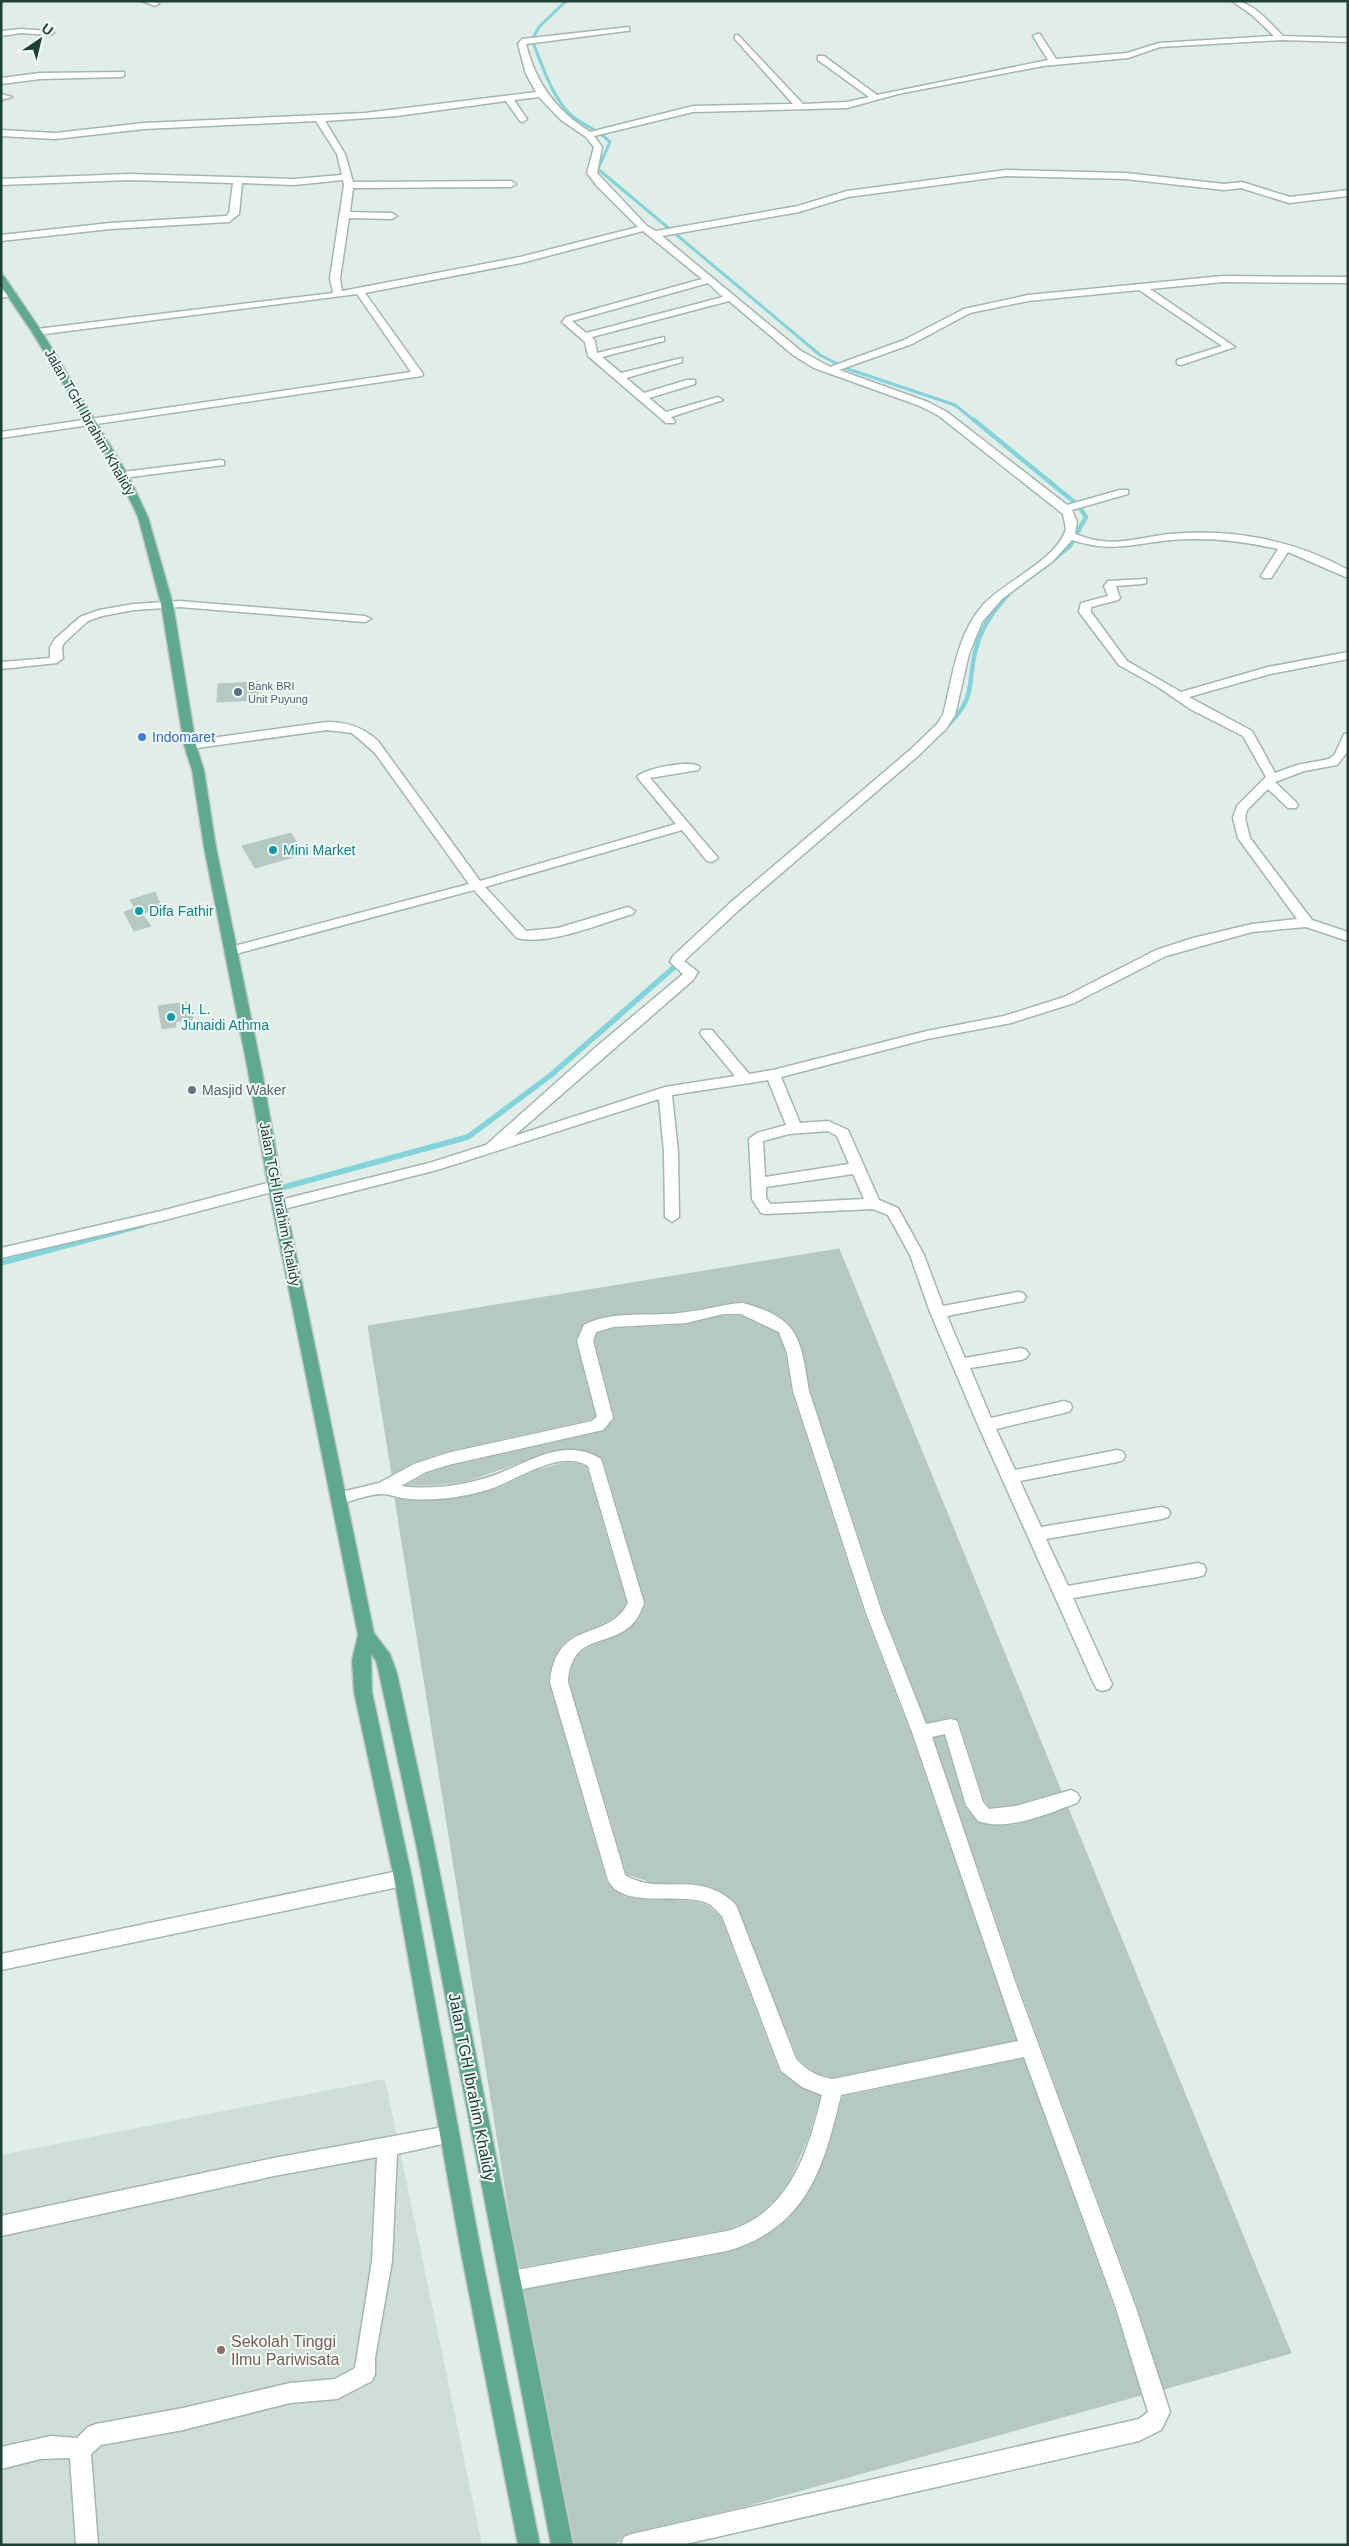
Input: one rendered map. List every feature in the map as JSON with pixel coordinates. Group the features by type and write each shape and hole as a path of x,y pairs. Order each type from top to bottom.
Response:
{"main road":[{"name":"Jalan TGH Ibrahim Khalidy","path":"1,278 6,294 37,332 94,423 123,475 143,517 167,604 190,745 198,770 210,847 232,951 277,1195 366,1634 360,1660 363,1692 403,1878 449,2135 529,2545"},
{"name":"Jalan TGH Ibrahim Khalidy","path":"366,1634 384,1659 388,1673 425,1844 562,2545"}],"street":[{"path":"146,1 155,4"},
{"path":"1236,1 1255,13 1281,38"},
{"path":"626,30 525,41 522,47 540,94 564,120 591,135 598,147 592,173 600,184 652,232 797,353 818,366 838,368 924,404 943,414 1074,506"},
{"path":"1,34 21,31 50,33"},
{"path":"1036,36 1054,62"},
{"path":"738,37 800,106"},
{"path":"591,135 666,114 693,109 848,105 875,97 1054,62 1128,55 1159,45 1174,43 1281,38 1348,40"},
{"path":"821,58 875,97"},
{"path":"1,80 40,76 121,74"},
{"path":"1,132 32,138 52,138 84,132 133,127 405,112 540,94"},
{"path":"508,98 523,119"},
{"path":"318,117 341,154 348,181 335,278 338,295"},
{"path":"37,332 338,295 521,260 652,232 799,209 847,194 1006,173 1126,176 1224,187 1244,185 1289,200 1348,193"},
{"path":"1,182 102,177 302,182 511,184"},
{"path":"1,238 101,227 229,219 234,214 238,180"},
{"path":"345,214 392,216"},
{"path":"838,368 908,342 967,311 1058,293 1224,279 1348,280"},
{"path":"709,280 568,320 568,323 592,343 590,352 666,418 718,400"},
{"path":"1141,287 1230,346 1182,362"},
{"path":"1,435 94,423 418,374 359,291"},
{"path":"585,336 729,298"},
{"path":"596,356 660,339"},
{"path":"619,377 678,360"},
{"path":"642,397 691,382"},
{"path":"123,475 220,463"},
{"path":"1074,506 1124,492"},
{"path":"1074,506 1072,521 1074,538"},
{"path":"1074,538 1106,545 1172,537 1227,536 1284,549 1328,563 1348,574"},
{"path":"491,1148 601,1050 688,977 691,972 678,959 735,906 914,754 942,726 949,715 970,632 979,618 996,598 1074,538"},
{"path":"1267,576 1284,549"},
{"path":"1142,581 1112,583 1110,586 1114,598 1085,605 1085,612 1124,663 1248,734 1270,780 1292,806"},
{"path":"1,666 53,661 57,658 56,647 59,641 74,626 92,615 114,609 167,604 365,618"},
{"path":"1180,696 1268,671 1348,655"},
{"path":"190,745 327,726 341,726 356,730 367,736 380,750 477,886 515,929 524,936 562,930 628,911"},
{"path":"1307,923 1244,838 1240,829 1239,818 1242,809 1270,780 1296,769 1333,762 1340,755 1347,742"},
{"path":"694,766 654,772 644,777 683,826 712,858"},
{"path":"232,951 477,886 683,826"},
{"path":"1,1253 161,1216 432,1167 665,1092 773,1075 927,1035 1006,1020 1041,1010 1084,993 1161,953 1198,941 1252,928 1307,923 1348,937"},
{"path":"707,1033 745,1079"},
{"path":"773,1075 795,1129"},
{"path":"665,1092 671,1152 672,1217"},
{"path":"873,1204 846,1139 836,1129 814,1126 756,1139 760,1204 771,1211 873,1204 889,1210 901,1223 917,1255 938,1312 986,1425 1103,1684"},
{"path":"760,1183 858,1168"},
{"path":"938,1312 1018,1297"},
{"path":"339,1498 383,1488 430,1464 553,1437 601,1424 605,1418 585,1341 585,1334 597,1325 625,1320 697,1317 737,1307 759,1314 785,1329 790,1340 800,1391 874,1614 920,1732 1030,2047 1126,2308 1159,2407 1157,2420 1150,2426 1120,2435 632,2545"},
{"path":"960,1364 1021,1354"},
{"path":"986,1425 1064,1407"},
{"path":"383,1488 413,1495 427,1495 489,1483 514,1471 556,1457 579,1456 595,1463 636,1603 632,1612 624,1620 577,1643 568,1650 561,1658 558,1668 559,1682 617,1880 630,1887 702,1892 717,1898 729,1911 788,2065 803,2078 814,2085 832,2088 1030,2047"},
{"path":"1010,1478 1117,1456"},
{"path":"1036,1534 1162,1513"},
{"path":"1062,1593 1198,1570"},
{"path":"920,1732 951,1726 976,1805 984,1816 995,1816 1036,1808 1071,1798"},
{"path":"1,1962 403,1878"},
{"path":"511,2281 727,2241 757,2230 778,2213 796,2193 811,2169 832,2088"},
{"path":"1,2226 246,2173 449,2135"},
{"path":"80,2450 96,2436 183,2419 290,2393 337,2389 365,2374 382,2261 387,2147"},
{"path":"1,2458 27,2451 68,2446 80,2450"},
{"path":"80,2450 87,2545"}],"shaded area":[{"name":"Sekolah Tinggi Ilmu Pariwisata","path":"385,2079 482,2545 1,2545 1,2155"}],"building":[{"name":"Bank BRI Unit Puyung","path":"258,682 258,700 217,702 218,684"},
{"name":"Mini Market","path":"291,833 304,854 255,868 242,846"},
{"name":"Difa Fathir","path":"155,892 161,906 142,914 151,926 134,931 124,912 135,908 130,900"},
{"name":"H. L. Junaidi Athma","path":"189,1002 193,1019 175,1022 176,1027 162,1029 158,1006"},
{"path":"839,1249 1061,1791 1016,1804 990,1807 985,1801 959,1720 951,1717 927,1722 884,1612 811,1391 801,1343 788,1322 777,1314 743,1301 673,1312 608,1315 583,1323 575,1341 595,1416 591,1419 446,1451 413,1462 392,1474 368,1326"},
{"path":"723,1316 741,1316 778,1333 785,1353 791,1392 864,1614 910,1733 1016,2040 833,2077 818,2073 801,2062 737,1904 723,1893 708,1886 652,1882 627,1874 570,1682 573,1666 578,1656 586,1649 627,1631 638,1620 646,1604 603,1458 587,1451 558,1449 467,1481 434,1485 407,1485 427,1474 448,1467 603,1432 615,1418 595,1341 597,1334 613,1329 686,1325"},
{"path":"564,1463 576,1463 586,1467 626,1603 618,1614 571,1637 561,1646 553,1661 548,1682 606,1881 614,1891 625,1897 696,1902 706,1905 720,1917 779,2072 801,2088 820,2096 808,2137 791,2177 780,2194 765,2209 748,2221 726,2229 520,2267 510,2217 395,1498 430,1501 469,1496 499,1488 538,1470"},
{"path":"944,1736 964,1806 978,1823 990,1826 1015,1825 1068,1808 1291,2353 1164,2389 1138,2307 1018,1983 934,1738"},
{"path":"1023,2059 1114,2309 1141,2395 745,2506 632,2532 623,2535 620,2541 609,2545 575,2545 524,2290 727,2253 755,2242 777,2228 795,2212 809,2193 829,2148 843,2097"}],"waterway":[{"path":"566,1 539,27 532,40 547,78 562,105 579,121 610,142 598,169 820,355 845,368 955,405 976,422"},
{"path":"974,420 1078,505 1086,517 1070,546 1044,567"},
{"path":"944,729 963,707 967,698 977,645 986,623 1010,592"},
{"path":"277,1189 468,1137 551,1075 680,962"},
{"path":"1,1263 143,1225"}],"place":[{"name":"Bank BRI Unit Puyung","path":"238,692"},
{"name":"Indomaret","path":"142,737"},
{"name":"Mini Market","path":"273,850"},
{"name":"Difa Fathir","path":"139,911"},
{"name":"H. L. Junaidi Athma","path":"171,1017"},
{"name":"Masjid Waker","path":"192,1090"},
{"name":"Sekolah Tinggi Ilmu Pariwisata","path":"221,2350"}]}
